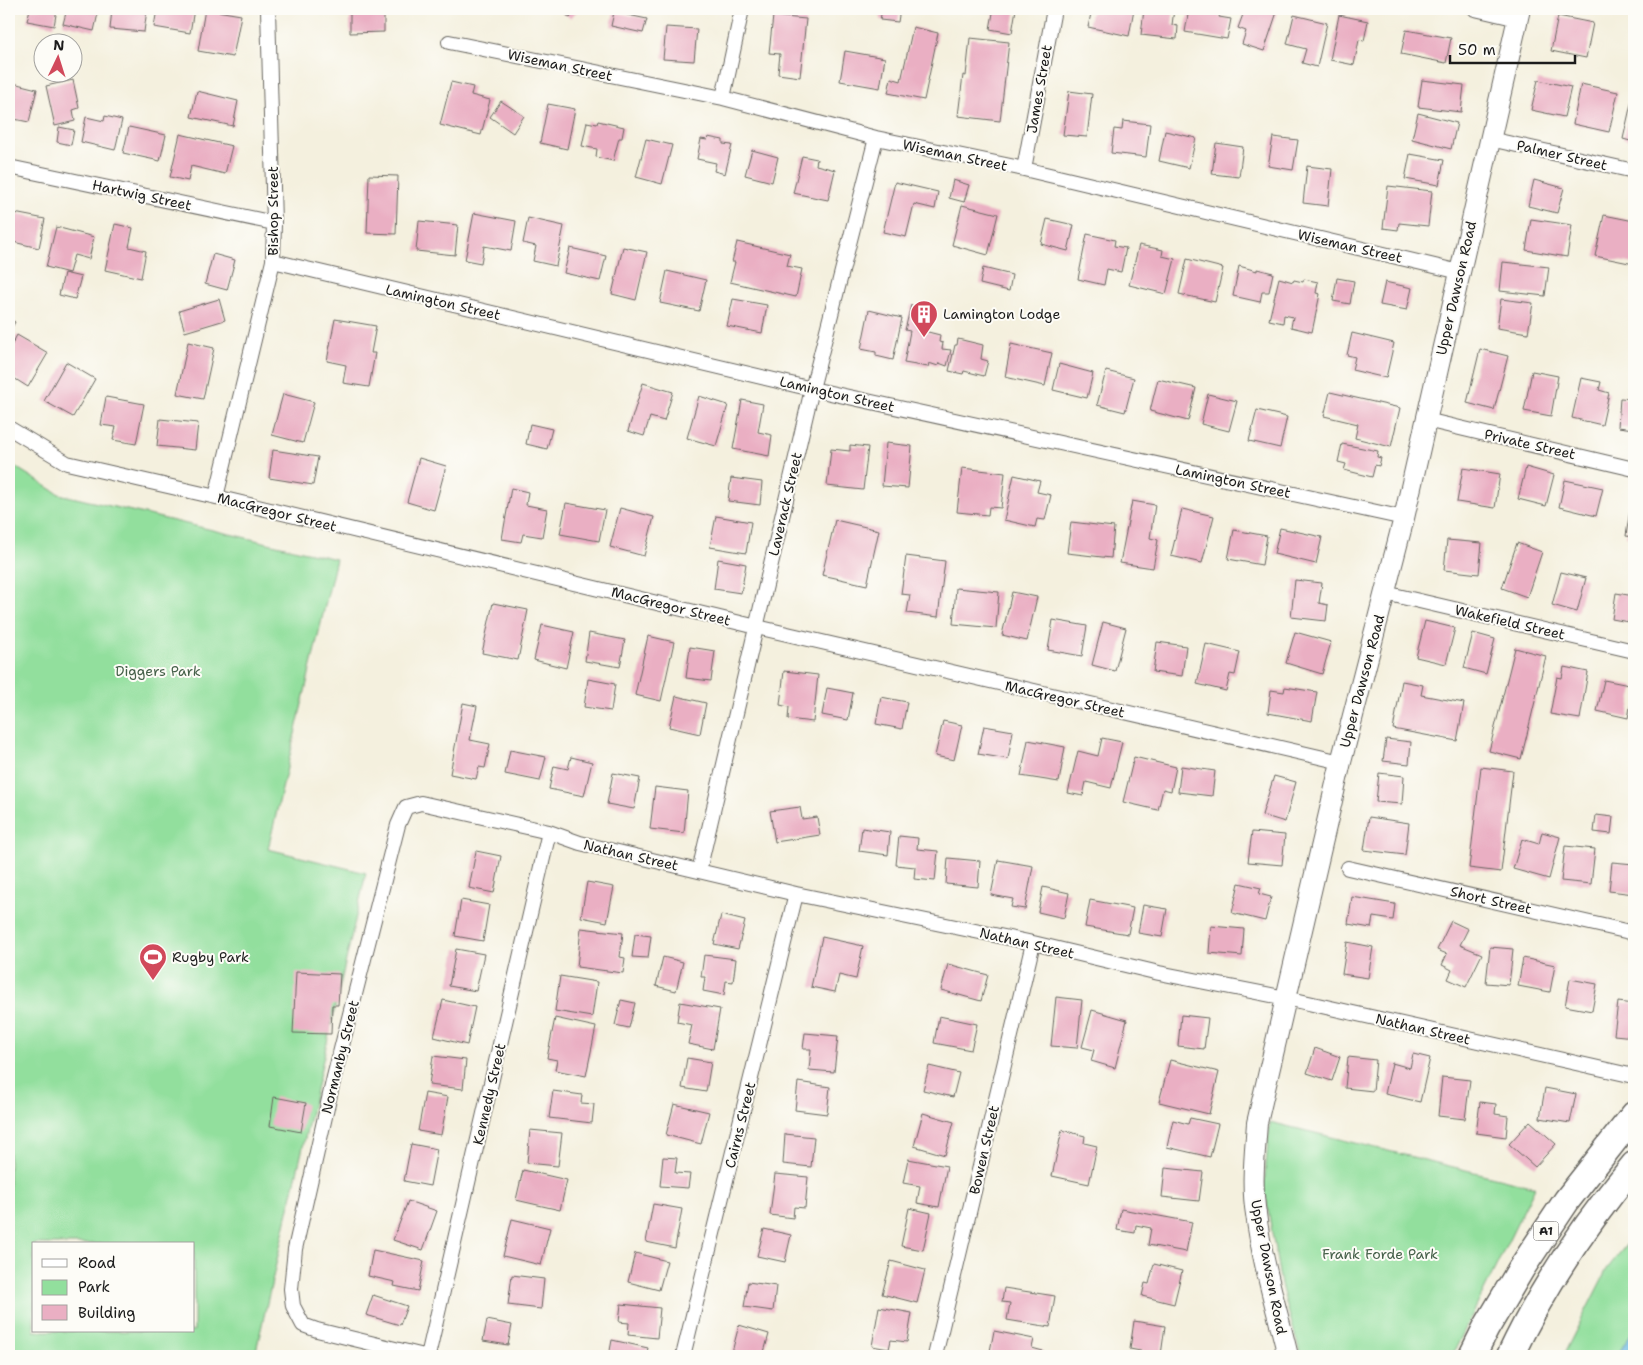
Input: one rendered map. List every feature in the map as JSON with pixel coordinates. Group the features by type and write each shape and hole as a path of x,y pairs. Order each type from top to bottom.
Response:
{"highway":[{"name":"A1","path":"1472,1356 1486,1328 1521,1269 1566,1200 1634,1114"},
{"name":"A1","path":"1510,1356 1524,1325 1580,1235 1634,1165"},
{"path":"1516,1356 1524,1325"}],"street":[{"name":"Bishop Street","path":"216,497 273,261 274,223 268,9"},
{"path":"722,98 742,9"},
{"name":"James Street","path":"1024,169 1054,9"},
{"path":"1475,9 1519,14"},
{"name":"Upper Dawson Road","path":"1288,1356 1267,1271 1256,1214 1254,1177 1257,1123 1341,762 1404,518 1519,14"},
{"name":"Wiseman Street","path":"449,42 722,98 876,138 1024,169 1460,272"},
{"name":"Laverack Street","path":"699,872 812,389 876,138"},
{"name":"Palmer Street","path":"1490,139 1634,171"},
{"name":"Hartwig Street","path":"9,167 274,223"},
{"name":"Lamington Street","path":"273,261 812,389 1404,518"},
{"name":"Private Street","path":"1426,420 1634,468"},
{"name":"MacGregor Street","path":"9,428 67,463 757,627 1341,762"},
{"name":"Wakefield Street","path":"1385,593 1634,651"},
{"name":"Nathan Street","path":"421,803 549,832 580,844 796,894 1033,943 1159,974 1286,998 1634,1076"},
{"name":"Normanby Street","path":"421,803 406,808 398,826 334,1077 297,1239 291,1289 293,1306 303,1325 424,1356"},
{"name":"Kennedy Street","path":"428,1356 549,832"},
{"name":"Short Street","path":"1348,868 1634,933"},
{"name":"Cairns Street","path":"683,1356 796,894"},
{"name":"Bowen Street","path":"935,1356 1033,943"}],"green space":[{"name":"Diggers Park","path":"9,463 59,494 336,559 268,849 366,873 256,1351 217,1356 9,1356"},
{"name":"Frank Forde Park","path":"1270,1122 1535,1187 1452,1356 1301,1356 1281,1285 1264,1186"},
{"path":"1634,1235 1634,1356 1563,1356 1607,1269"}],"water":[{"path":"1634,1329 1634,1356 1619,1356 1618,1354"}],"building":[{"path":"30,9 57,9 54,26 27,21"},
{"path":"67,9 99,9 94,31 63,24"},
{"path":"112,9 147,9 144,32 110,29"},
{"path":"157,9 194,9 190,33 154,27"},
{"path":"205,9 241,15 233,57 198,51"},
{"path":"350,9 384,9 384,32 350,33"},
{"path":"559,9 579,9 570,18"},
{"path":"882,9 900,9 898,22 880,20"},
{"path":"974,9 1016,9 1012,33 990,29 993,13"},
{"path":"1092,9 1134,9 1129,36 1088,27"},
{"path":"1144,9 1174,9 1172,25 1178,26 1177,39 1141,35"},
{"path":"1189,9 1221,9 1219,17 1231,19 1227,39 1185,32"},
{"path":"1245,9 1278,9 1264,51 1242,44 1246,31 1238,28"},
{"path":"614,12 647,19 643,33 611,26"},
{"path":"1294,15 1327,23 1317,67 1302,63 1306,49 1287,44"},
{"path":"1339,15 1368,21 1364,41 1359,40 1354,65 1330,60"},
{"path":"773,16 806,19 800,77 778,74 780,54 769,53"},
{"path":"1558,16 1593,23 1586,58 1551,51"},
{"path":"666,27 697,29 694,61 663,59"},
{"path":"913,27 938,33 924,100 888,93 891,78 901,81"},
{"path":"1406,30 1451,38 1446,63 1401,54"},
{"path":"970,38 1009,42 1000,121 958,116 963,75 966,76"},
{"path":"845,51 885,58 880,88 840,81"},
{"path":"1422,80 1464,85 1461,112 1418,107"},
{"path":"1538,80 1571,87 1564,117 1531,110"},
{"path":"9,82 37,89 29,122 9,118"},
{"path":"73,82 79,108 73,110 75,121 55,126 46,86"},
{"path":"451,82 473,87 471,95 490,100 481,135 440,125"},
{"path":"1581,84 1618,92 1609,132 1573,124"},
{"path":"197,91 238,101 233,126 191,117"},
{"path":"1069,91 1092,94 1087,137 1063,135"},
{"path":"1632,99 1634,99 1634,142 1623,139"},
{"path":"501,101 524,116 513,133 490,117"},
{"path":"548,104 575,109 567,149 540,143"},
{"path":"1418,113 1457,123 1451,149 1412,139"},
{"path":"105,116 122,120 115,150 81,142 86,117 104,121"},
{"path":"598,121 624,127 613,161 596,157 597,149 582,146 587,122 597,124"},
{"path":"1123,121 1150,124 1146,157 1111,153 1114,129 1122,130"},
{"path":"59,127 74,130 71,145 57,142"},
{"path":"129,127 166,135 160,161 123,153"},
{"path":"1165,131 1196,138 1189,168 1159,161"},
{"path":"180,134 232,146 225,174 191,166 188,181 170,177"},
{"path":"708,137 723,140 723,144 732,145 725,174 714,171 716,163 697,159 701,139 707,140"},
{"path":"1273,137 1298,140 1293,170 1268,166"},
{"path":"646,139 672,145 662,184 636,177"},
{"path":"1216,143 1243,147 1239,177 1212,174"},
{"path":"752,150 778,157 772,182 745,175"},
{"path":"1410,154 1444,160 1439,185 1405,179"},
{"path":"802,156 817,159 816,165 835,170 828,200 793,193"},
{"path":"1307,166 1332,169 1328,206 1303,203"},
{"path":"369,175 398,176 396,234 367,233"},
{"path":"953,180 969,185 964,202 949,198"},
{"path":"1534,180 1564,188 1557,213 1528,206"},
{"path":"895,182 938,192 935,209 914,204 906,237 883,232"},
{"path":"1388,186 1432,191 1428,226 1399,223 1398,230 1383,228"},
{"path":"962,205 998,214 988,255 952,245"},
{"path":"9,212 45,219 39,248 9,241"},
{"path":"474,213 516,221 511,251 484,246 481,263 465,260"},
{"path":"1604,215 1634,221 1634,264 1595,256"},
{"path":"528,218 564,226 556,266 533,261 536,246 523,243"},
{"path":"1047,219 1074,225 1068,251 1041,244"},
{"path":"1531,219 1572,225 1567,257 1526,250"},
{"path":"419,221 458,225 455,255 416,251"},
{"path":"115,224 133,228 129,247 146,251 141,278 105,270"},
{"path":"56,227 94,237 89,259 74,255 69,273 46,267"},
{"path":"1087,234 1115,240 1114,246 1126,248 1121,272 1107,269 1104,285 1078,279"},
{"path":"737,242 790,254 787,266 802,269 796,297 730,282"},
{"path":"1139,245 1163,250 1162,256 1175,259 1166,294 1129,285"},
{"path":"623,247 647,252 636,300 612,294"},
{"path":"570,248 606,256 600,281 564,273"},
{"path":"213,254 235,260 227,290 205,284"},
{"path":"1187,259 1223,268 1215,302 1179,294"},
{"path":"1503,262 1549,267 1545,296 1500,291"},
{"path":"1239,266 1273,273 1269,292 1262,292 1260,302 1233,296"},
{"path":"983,268 1012,275 1009,291 980,284"},
{"path":"667,271 706,280 699,311 660,303"},
{"path":"64,273 81,277 75,299 59,295"},
{"path":"1279,278 1293,282 1294,280 1303,282 1304,279 1318,282 1316,293 1320,294 1312,332 1291,327 1293,317 1284,315 1283,323 1269,320"},
{"path":"1337,278 1354,281 1350,304 1333,301"},
{"path":"1385,282 1412,288 1407,310 1380,305"},
{"path":"219,299 225,320 185,332 179,311"},
{"path":"733,299 767,305 762,333 727,326"},
{"path":"1501,299 1533,303 1528,333 1497,328"},
{"name":"Lamington Lodge","path":"911,305 927,309 924,331 940,335 939,342 943,343 942,349 951,350 947,366 939,363 938,366 929,363 928,367 904,363 910,331 905,330"},
{"path":"869,310 902,318 893,360 876,356 876,352 861,349"},
{"path":"9,318 15,322 9,333"},
{"path":"335,319 376,326 371,353 375,353 369,387 343,383 346,365 327,361"},
{"path":"1352,333 1394,343 1386,378 1352,370 1355,357 1347,355"},
{"path":"17,335 48,353 28,387 9,375 9,350"},
{"path":"958,339 983,345 981,359 988,361 984,376 964,371 963,374 949,371"},
{"path":"188,342 214,348 203,399 177,394"},
{"path":"1011,344 1052,353 1045,386 1005,377"},
{"path":"1480,349 1508,356 1494,410 1467,403"},
{"path":"66,362 95,379 73,417 44,401"},
{"path":"1059,364 1093,373 1087,398 1053,390"},
{"path":"1106,371 1134,378 1125,412 1097,405"},
{"path":"1532,371 1558,376 1551,416 1524,411"},
{"path":"1581,378 1601,382 1599,390 1609,393 1602,425 1572,418"},
{"path":"1158,379 1196,388 1188,421 1150,411"},
{"path":"643,383 673,392 664,421 650,417 644,436 628,431"},
{"path":"1330,392 1400,408 1391,447 1355,438 1358,424 1324,416"},
{"path":"283,394 314,402 303,443 272,435"},
{"path":"1208,394 1237,401 1229,431 1201,424"},
{"path":"699,396 728,405 716,446 687,438"},
{"path":"106,397 144,404 136,444 113,440 116,427 101,425"},
{"path":"1620,398 1634,399 1634,429 1618,427"},
{"path":"742,400 763,404 758,432 772,435 769,456 733,449"},
{"path":"1257,410 1287,417 1280,448 1249,441"},
{"path":"160,419 198,423 195,450 157,446"},
{"path":"530,424 552,429 547,449 526,444"},
{"path":"886,443 912,446 908,488 882,486"},
{"path":"1342,444 1378,451 1377,457 1381,458 1379,466 1375,465 1372,477 1344,470 1346,464 1338,462"},
{"path":"850,445 868,447 863,490 827,486 831,449 850,451"},
{"path":"273,450 318,457 313,485 269,478"},
{"path":"419,458 446,466 434,510 407,502"},
{"path":"1526,467 1554,475 1546,506 1518,499"},
{"path":"962,468 1005,473 1001,508 989,507 988,515 957,512"},
{"path":"1463,468 1500,474 1495,508 1457,502"},
{"path":"1014,475 1040,481 1037,492 1051,495 1045,520 1037,519 1035,527 1004,520"},
{"path":"731,478 762,482 760,505 728,501"},
{"path":"1565,480 1603,488 1596,516 1559,507"},
{"path":"511,488 528,492 526,505 547,509 542,537 523,534 521,542 502,539"},
{"path":"1632,497 1634,498 1634,537 1626,536"},
{"path":"1132,501 1155,505 1150,538 1158,540 1153,568 1120,563"},
{"path":"566,503 605,510 599,541 560,534"},
{"path":"620,508 654,517 644,556 610,547"},
{"path":"1182,509 1214,516 1202,563 1171,556"},
{"path":"716,516 751,522 746,553 710,547"},
{"path":"835,520 879,530 867,585 822,575"},
{"path":"1071,522 1114,527 1111,558 1067,553"},
{"path":"1280,528 1322,537 1316,564 1274,554"},
{"path":"1234,530 1267,536 1262,565 1228,559"},
{"path":"1447,540 1482,543 1479,574 1444,570"},
{"path":"1517,543 1542,552 1527,597 1502,588"},
{"path":"906,556 945,561 938,617 907,613 910,595 901,594"},
{"path":"718,559 746,564 741,593 714,589"},
{"path":"1561,572 1586,578 1577,612 1552,605"},
{"path":"1295,580 1322,583 1319,603 1328,605 1326,621 1291,617"},
{"path":"956,588 999,592 996,628 953,624"},
{"path":"1012,592 1037,597 1027,641 1002,635"},
{"path":"1616,593 1634,596 1634,623 1612,619"},
{"path":"493,603 528,610 518,660 482,653"},
{"path":"1053,620 1087,626 1082,656 1048,650"},
{"path":"1425,621 1455,628 1446,664 1416,657"},
{"path":"1103,622 1126,628 1115,671 1092,665"},
{"path":"542,625 574,632 566,668 534,660"},
{"path":"1295,632 1331,642 1322,674 1286,663"},
{"path":"589,633 625,640 620,667 585,661"},
{"path":"1473,633 1495,639 1486,674 1464,668"},
{"path":"648,636 674,642 661,701 635,695"},
{"path":"1157,642 1186,646 1182,676 1153,672"},
{"path":"1206,644 1240,652 1235,675 1230,674 1226,691 1197,684"},
{"path":"690,647 715,651 711,681 686,678"},
{"path":"1515,648 1546,656 1521,759 1489,751"},
{"path":"1564,667 1588,672 1580,719 1550,714 1557,677 1562,678"},
{"path":"784,671 818,675 813,722 788,719 789,707 780,705"},
{"path":"588,679 615,684 611,711 584,707"},
{"path":"1604,680 1634,686 1628,718 1597,711"},
{"path":"1402,681 1423,685 1421,695 1464,703 1457,741 1393,729"},
{"path":"1285,687 1317,692 1312,721 1268,713 1271,690 1284,692"},
{"path":"827,688 853,693 848,720 822,715"},
{"path":"676,696 706,703 700,734 669,727"},
{"path":"881,697 907,702 902,729 876,724"},
{"path":"463,703 477,706 470,740 490,744 485,768 479,767 476,779 450,774"},
{"path":"943,721 962,725 954,760 935,756"},
{"path":"984,726 1013,731 1008,759 978,754"},
{"path":"1102,738 1122,742 1111,788 1086,782 1083,796 1068,793 1078,751 1098,756"},
{"path":"1386,739 1411,742 1409,764 1383,761"},
{"path":"1028,740 1065,747 1059,782 1021,776"},
{"path":"510,750 546,757 540,781 505,774"},
{"path":"571,757 592,762 584,796 549,789 554,766 568,769"},
{"path":"1134,757 1176,767 1171,791 1163,789 1158,810 1123,802"},
{"path":"1181,766 1215,771 1212,796 1178,792"},
{"path":"1481,767 1513,771 1501,872 1469,868"},
{"path":"613,773 640,778 634,809 607,804"},
{"path":"1379,773 1404,776 1402,804 1376,802"},
{"path":"1274,776 1296,782 1285,822 1262,815"},
{"path":"655,787 688,791 684,833 650,829"},
{"path":"800,807 802,819 817,817 820,835 775,842 770,811"},
{"path":"1596,815 1613,817 1611,834 1594,832"},
{"path":"1369,817 1409,823 1405,855 1364,850"},
{"path":"862,828 890,832 888,855 859,851"},
{"path":"1252,832 1285,835 1282,865 1248,862"},
{"path":"1542,832 1560,837 1549,879 1513,869 1522,839 1539,844"},
{"path":"899,836 918,838 917,849 938,851 935,881 914,879 915,867 896,865"},
{"path":"1565,846 1595,849 1591,884 1561,881"},
{"path":"476,851 501,856 494,893 469,888"},
{"path":"948,858 980,861 978,887 946,884"},
{"path":"998,860 1033,866 1025,909 1011,907 1013,899 991,895"},
{"path":"1612,862 1634,864 1634,894 1609,891"},
{"path":"587,882 614,887 607,922 581,917"},
{"path":"1239,883 1261,888 1259,894 1271,897 1265,921 1232,913"},
{"path":"1043,887 1069,893 1064,918 1038,912"},
{"path":"1352,897 1395,904 1393,920 1373,917 1371,928 1348,924"},
{"path":"461,900 489,905 483,941 455,936"},
{"path":"1090,900 1133,908 1128,934 1085,927"},
{"path":"1143,905 1167,909 1162,937 1138,933"},
{"path":"721,915 745,921 738,949 714,944"},
{"path":"1451,921 1468,929 1460,945 1482,954 1466,987 1448,979 1452,970 1442,965 1447,954 1437,950"},
{"path":"1211,926 1244,929 1242,956 1209,953"},
{"path":"581,928 623,933 620,957 625,958 623,973 577,967"},
{"path":"635,934 651,936 648,958 632,957"},
{"path":"822,937 863,946 856,979 839,975 835,992 811,987"},
{"path":"1347,942 1373,947 1368,978 1342,974"},
{"path":"1490,947 1513,949 1509,985 1486,983"},
{"path":"456,949 484,954 476,991 449,986"},
{"path":"704,955 736,959 733,982 726,981 724,995 703,991 705,977 701,977"},
{"path":"663,957 683,962 676,991 656,986"},
{"path":"1523,958 1555,965 1550,992 1518,986"},
{"path":"948,964 988,975 981,1001 941,990"},
{"path":"296,972 340,974 338,1005 332,1005 331,1034 293,1033"},
{"path":"560,976 597,982 592,1017 555,1011"},
{"path":"1570,979 1597,984 1592,1011 1565,1006"},
{"path":"1056,997 1082,1000 1077,1048 1051,1046"},
{"path":"443,1000 475,1007 467,1045 434,1037"},
{"path":"621,1000 635,1003 629,1028 615,1025"},
{"path":"680,1002 720,1009 713,1049 688,1044 692,1025 677,1022"},
{"path":"1618,1002 1634,1004 1634,1037 1614,1035"},
{"path":"1092,1010 1127,1020 1115,1068 1091,1061 1094,1050 1082,1047"},
{"path":"1181,1015 1208,1018 1204,1049 1178,1046"},
{"path":"939,1016 977,1024 971,1050 934,1043"},
{"path":"555,1018 596,1027 586,1076 555,1070 557,1060 547,1058"},
{"path":"805,1033 838,1036 834,1072 809,1070 811,1049 803,1049"},
{"path":"1315,1048 1340,1057 1332,1081 1307,1073"},
{"path":"1413,1054 1430,1058 1420,1102 1385,1094 1392,1063 1410,1068"},
{"path":"433,1056 466,1060 463,1089 429,1085"},
{"path":"1348,1057 1376,1060 1373,1091 1345,1088"},
{"path":"687,1058 711,1062 706,1092 682,1088"},
{"path":"1170,1060 1219,1072 1209,1114 1159,1102"},
{"path":"929,1066 959,1073 953,1097 923,1090"},
{"path":"1442,1077 1470,1080 1465,1119 1438,1116"},
{"path":"798,1082 830,1087 827,1114 795,1110"},
{"path":"1545,1088 1576,1094 1570,1123 1540,1118"},
{"path":"553,1091 582,1095 581,1103 594,1104 592,1123 549,1118"},
{"path":"425,1093 448,1097 441,1135 418,1131"},
{"path":"274,1097 306,1103 301,1132 270,1126"},
{"path":"1480,1102 1496,1104 1495,1114 1508,1116 1506,1137 1476,1133"},
{"path":"674,1104 709,1112 701,1144 666,1135"},
{"path":"923,1113 954,1122 945,1155 914,1146"},
{"path":"1190,1118 1218,1124 1210,1157 1167,1147 1173,1120 1188,1124"},
{"path":"1530,1121 1556,1144 1535,1167 1509,1144"},
{"path":"530,1130 562,1133 558,1166 527,1163"},
{"path":"1062,1130 1085,1136 1084,1143 1097,1146 1089,1184 1052,1176"},
{"path":"785,1134 814,1137 811,1167 783,1164"},
{"path":"411,1144 437,1149 430,1186 404,1181"},
{"path":"663,1157 677,1158 675,1173 690,1174 688,1188 660,1186"},
{"path":"908,1159 947,1166 939,1207 917,1203 920,1186 903,1183"},
{"path":"1165,1168 1203,1172 1199,1201 1162,1197"},
{"path":"523,1170 567,1180 560,1210 516,1200"},
{"path":"775,1174 808,1177 805,1208 794,1207 793,1218 770,1215"},
{"path":"408,1201 437,1211 423,1250 393,1240"},
{"path":"653,1204 682,1209 675,1248 646,1242"},
{"path":"909,1208 931,1213 923,1250 901,1246"},
{"path":"1121,1209 1192,1222 1186,1252 1148,1245 1151,1228 1136,1225 1135,1233 1117,1230"},
{"path":"512,1219 550,1228 541,1265 503,1256"},
{"path":"764,1229 791,1235 785,1262 757,1256"},
{"path":"373,1250 424,1261 418,1291 394,1286 395,1282 368,1276"},
{"path":"635,1253 667,1261 659,1290 628,1282"},
{"path":"891,1261 925,1270 917,1303 882,1294"},
{"path":"1154,1264 1182,1271 1174,1304 1142,1296 1145,1283 1149,1284"},
{"path":"512,1275 544,1279 541,1309 508,1305"},
{"path":"748,1282 776,1286 773,1311 744,1307"},
{"path":"1004,1288 1055,1296 1050,1327 1007,1320 1010,1303 1002,1302"},
{"path":"373,1295 407,1306 400,1325 366,1315"},
{"path":"621,1304 660,1308 657,1338 628,1335 629,1323 619,1322"},
{"path":"879,1307 912,1313 907,1342 891,1340 889,1349 872,1346"},
{"path":"487,1320 512,1325 508,1345 483,1341"},
{"path":"1134,1321 1165,1326 1161,1355 1130,1349"},
{"path":"739,1325 769,1334 763,1356 731,1356"},
{"path":"994,1331 1034,1339 1032,1348 1043,1351 1042,1356 989,1356"},
{"path":"612,1340 648,1348 646,1356 609,1356"}],"place":[{"name":"Lamington Lodge","path":"924,338"},
{"name":"Rugby Park","path":"153,981"}]}
